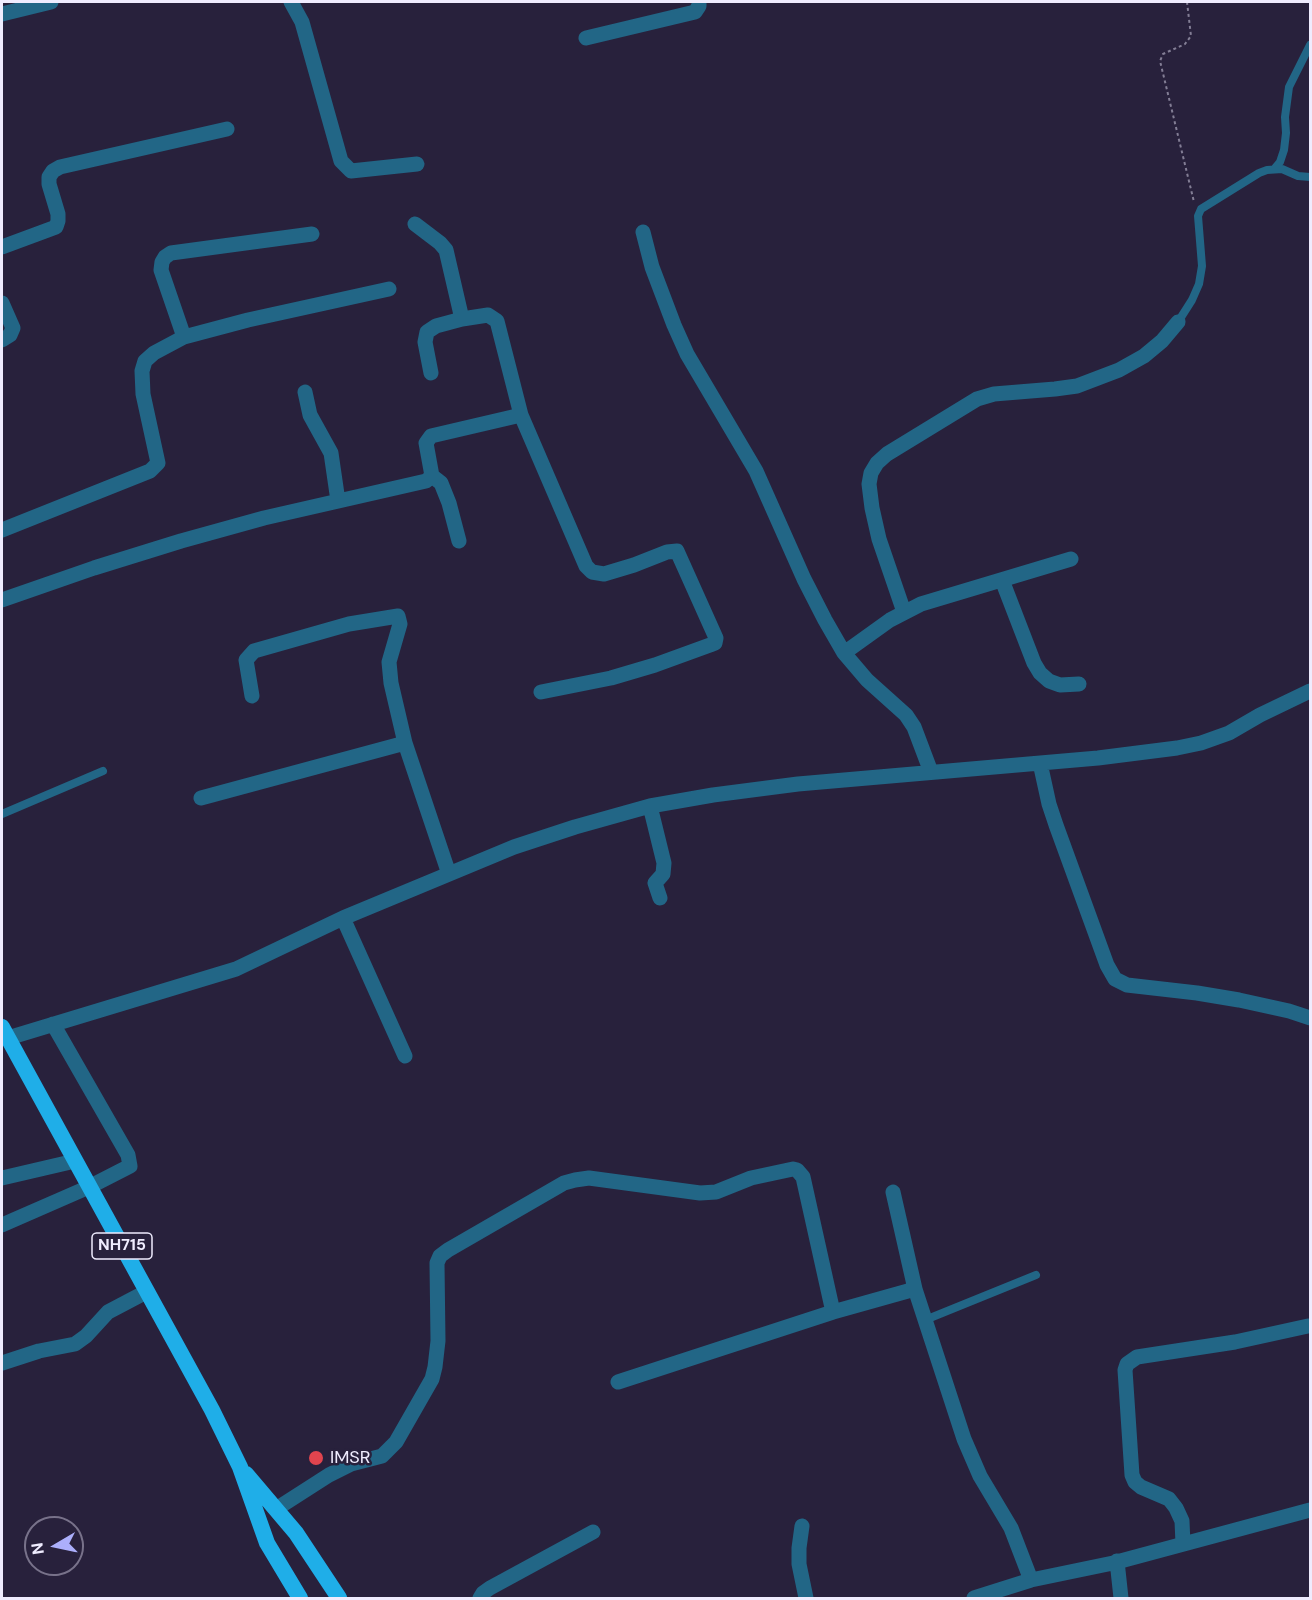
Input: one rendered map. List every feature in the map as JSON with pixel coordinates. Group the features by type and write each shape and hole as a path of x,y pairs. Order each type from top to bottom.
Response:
{"highway":[{"name":"NH715","path":"5,1033 212,1410 240,1467 267,1543 300,1599"},
{"name":"NH715","path":"240,1467 296,1533 339,1599"}],"street":[{"path":"2,14 51,2"},
{"path":"291,2 302,22 341,161 351,171 417,164"},
{"path":"586,38 695,12 699,2"},
{"path":"2,247 56,227 58,214 49,184 53,171 60,167 227,129"},
{"path":"415,224 446,249 462,319"},
{"path":"643,232 651,267 678,335 756,471 804,579 844,653 867,680 906,715 920,738 931,772"},
{"path":"184,337 161,270 165,257 171,253 312,234"},
{"path":"2,530 74,503 155,468 158,463 143,394 142,371 145,361 154,353 184,337 248,320 389,289"},
{"path":"2,303 13,328 10,335 2,340"},
{"path":"431,373 425,342 427,332 436,326 462,319 488,315 497,321 521,415 586,566 592,572 604,574 667,552 677,551 717,638 715,643 655,665 600,681 541,692"},
{"path":"904,612 879,538 872,507 869,484 877,463 887,454 977,399 994,394 1077,386 1119,370 1144,356 1162,341 1178,322"},
{"path":"305,392 310,415 331,453 338,501"},
{"path":"459,541 441,483 432,476 426,443 432,436 521,415"},
{"path":"2,600 181,541 264,518 426,481 432,476"},
{"path":"844,653 904,612 921,604 1071,559"},
{"path":"1002,580 1040,673 1049,681 1060,685 1079,684"},
{"path":"252,696 246,660 254,651 349,624 398,616 400,624 389,663 389,672 405,743 450,874"},
{"path":"5,1033 53,1024 236,969 343,918 534,840 650,806 798,784 1140,753 1201,743 1229,734 1260,715 1311,691"},
{"path":"201,798 405,743"},
{"path":"1040,763 1048,804 1107,965 1115,979 1126,985 1239,1000 1311,1018"},
{"path":"650,806 664,863 663,874 655,883 660,898"},
{"path":"343,918 405,1056"},
{"path":"2,1225 127,1168 130,1161 53,1024"},
{"path":"2,1178 75,1161"},
{"path":"276,1509 329,1475 351,1464 382,1456 390,1450 432,1379 438,1331 436,1271 440,1256 564,1184 589,1178 700,1193 716,1192 787,1169 797,1170 803,1177 833,1312"},
{"path":"893,1192 915,1289 964,1439 980,1476 1011,1528 1031,1580"},
{"path":"618,1382 833,1312 915,1289"},
{"path":"2,1363 39,1351 75,1344 86,1336 108,1312 146,1292"},
{"path":"1183,1544 1182,1521 1176,1508 1169,1499 1141,1487 1132,1475 1125,1370 1127,1364 1137,1357 1235,1342 1308,1326"},
{"path":"974,1599 1031,1580 1117,1561 1311,1510"},
{"path":"802,1526 798,1548 806,1599"},
{"path":"480,1599 483,1593 490,1588 592,1532"},
{"path":"1117,1561 1121,1599"}],"lane":[{"path":"1178,322 1199,284 1202,266 1198,216 1201,209 1258,173 1275,168 1280,162 1284,150 1285,110 1289,87 1311,45"},
{"path":"1275,168 1298,176 1311,177"},
{"path":"2,814 103,771"},
{"path":"925,1320 1036,1275"}],"path":[{"path":"1187,2 1191,36 1185,44 1163,54 1160,61 1198,216"}],"place":[{"name":"IMSR","path":"316,1458"}]}
